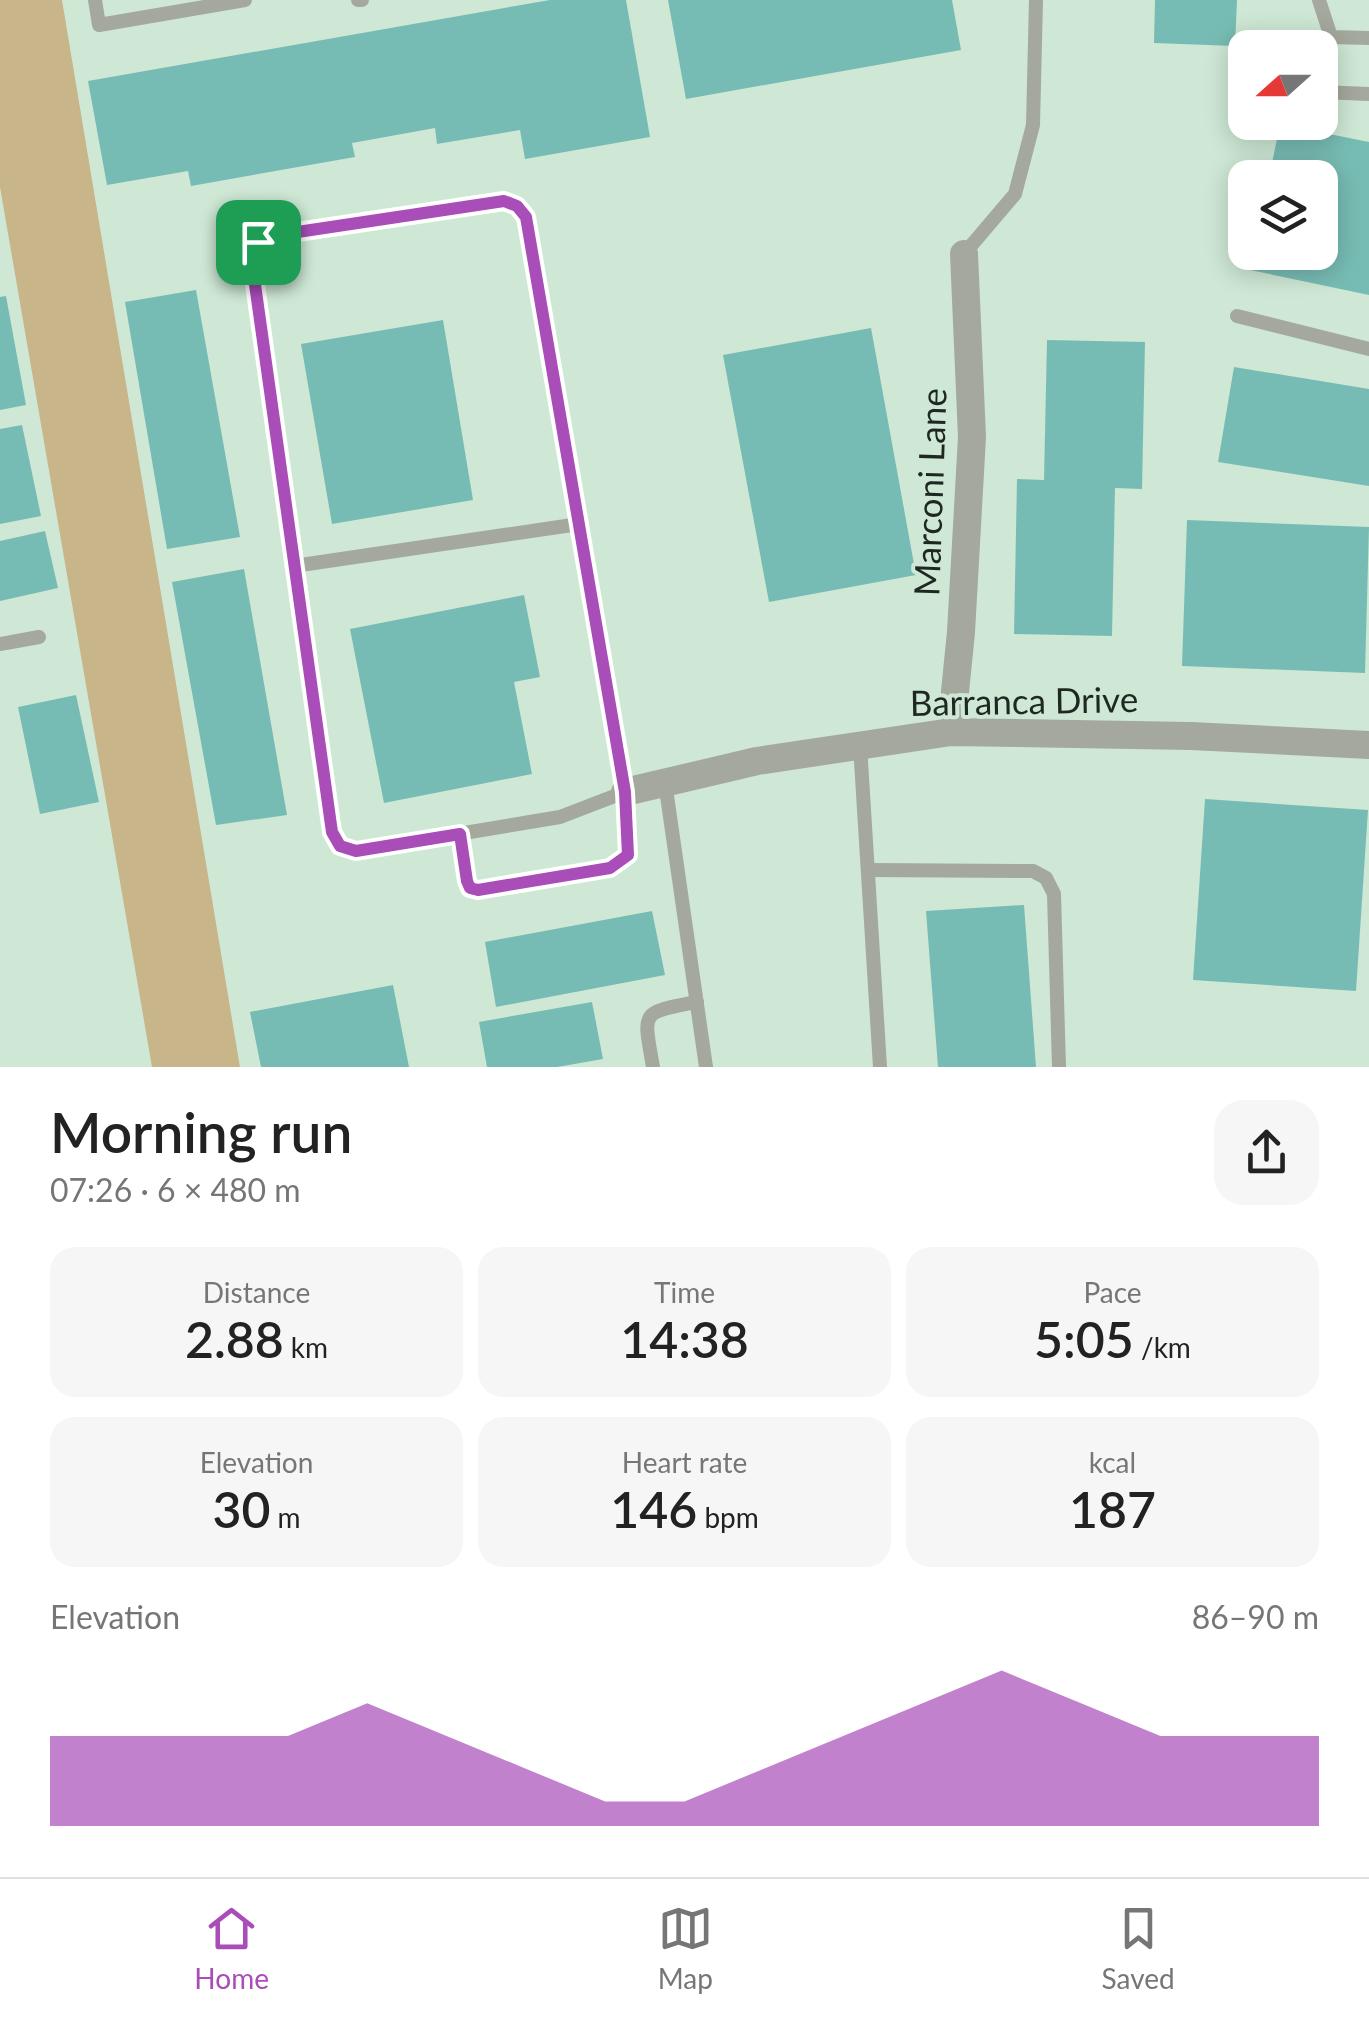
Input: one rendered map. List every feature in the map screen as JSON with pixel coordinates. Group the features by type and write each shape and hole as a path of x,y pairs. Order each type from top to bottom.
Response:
{"street":[{"name":"Marconi Lane","path":"951,732 962,632 972,438 964,254"},
{"name":"Barranca Drive","path":"625,792 757,760 951,732 1369,744"}],"lane":[{"path":"95,0 99,25 245,0"},
{"path":"964,254 1014,194 1034,124 1036,0"},
{"path":"1319,0 1331,37 1369,38"},
{"path":"1338,93 1369,94"},
{"path":"460,834 467,881 470,888 478,890 610,868 628,855 625,792 526,217 517,206 504,201 271,236 258,242 251,256 332,832 340,846 356,851 560,817 625,792"},
{"path":"1237,316 1369,348"},
{"path":"294,566 579,524"},
{"path":"0,644 39,637"},
{"path":"860,745 880,1067"},
{"path":"664,782 706,1067"},
{"path":"868,870 1033,871 1046,878 1054,894 1059,1067"},
{"path":"653,1067 645,1024 649,1016 656,1010 697,1002"}],"shaded area":[{"path":"0,0 62,0 240,1067 152,1067 0,187"}],"building":[{"path":"550,0 626,0 650,137 525,159 520,130 437,144 435,128 352,143 355,157 191,186 188,171 107,185 88,81"},
{"path":"668,0 952,0 961,50 686,99"},
{"path":"1155,0 1237,0 1236,30 1228,30 1228,46 1154,43"},
{"path":"1338,136 1369,142 1369,295 1250,270 1338,270 1338,160 1273,160 1277,140 1338,140"},
{"path":"196,290 240,537 167,549 125,302"},
{"path":"6,296 26,405 0,410 0,297"},
{"path":"443,320 473,500 332,524 301,344"},
{"path":"871,328 916,575 769,602 723,355"},
{"path":"1047,340 1145,342 1142,489 1115,488 1112,636 1014,634 1017,479 1044,480"},
{"path":"1234,367 1369,389 1369,486 1218,462"},
{"path":"22,425 41,516 0,524 0,429"},
{"path":"1187,520 1369,527 1365,673 1182,666"},
{"path":"45,531 58,588 0,601 0,541"},
{"path":"244,569 287,815 216,825 172,582"},
{"path":"524,595 540,677 514,682 532,774 384,803 350,629"},
{"path":"76,695 99,802 40,814 18,707"},
{"path":"1205,799 1368,810 1356,991 1193,980"},
{"path":"1024,905 1036,1067 938,1067 926,911"},
{"path":"652,911 665,975 496,1007 485,942"},
{"path":"393,985 409,1067 261,1067 250,1012"},
{"path":"592,1002 603,1059 557,1067 487,1067 479,1022"}],"route":[{"path":"504,201 517,206 526,217 625,792 628,855 621,863 478,890 470,888 467,881 460,834 356,851 340,846 332,832 251,256 258,242 271,236 504,201"}]}
